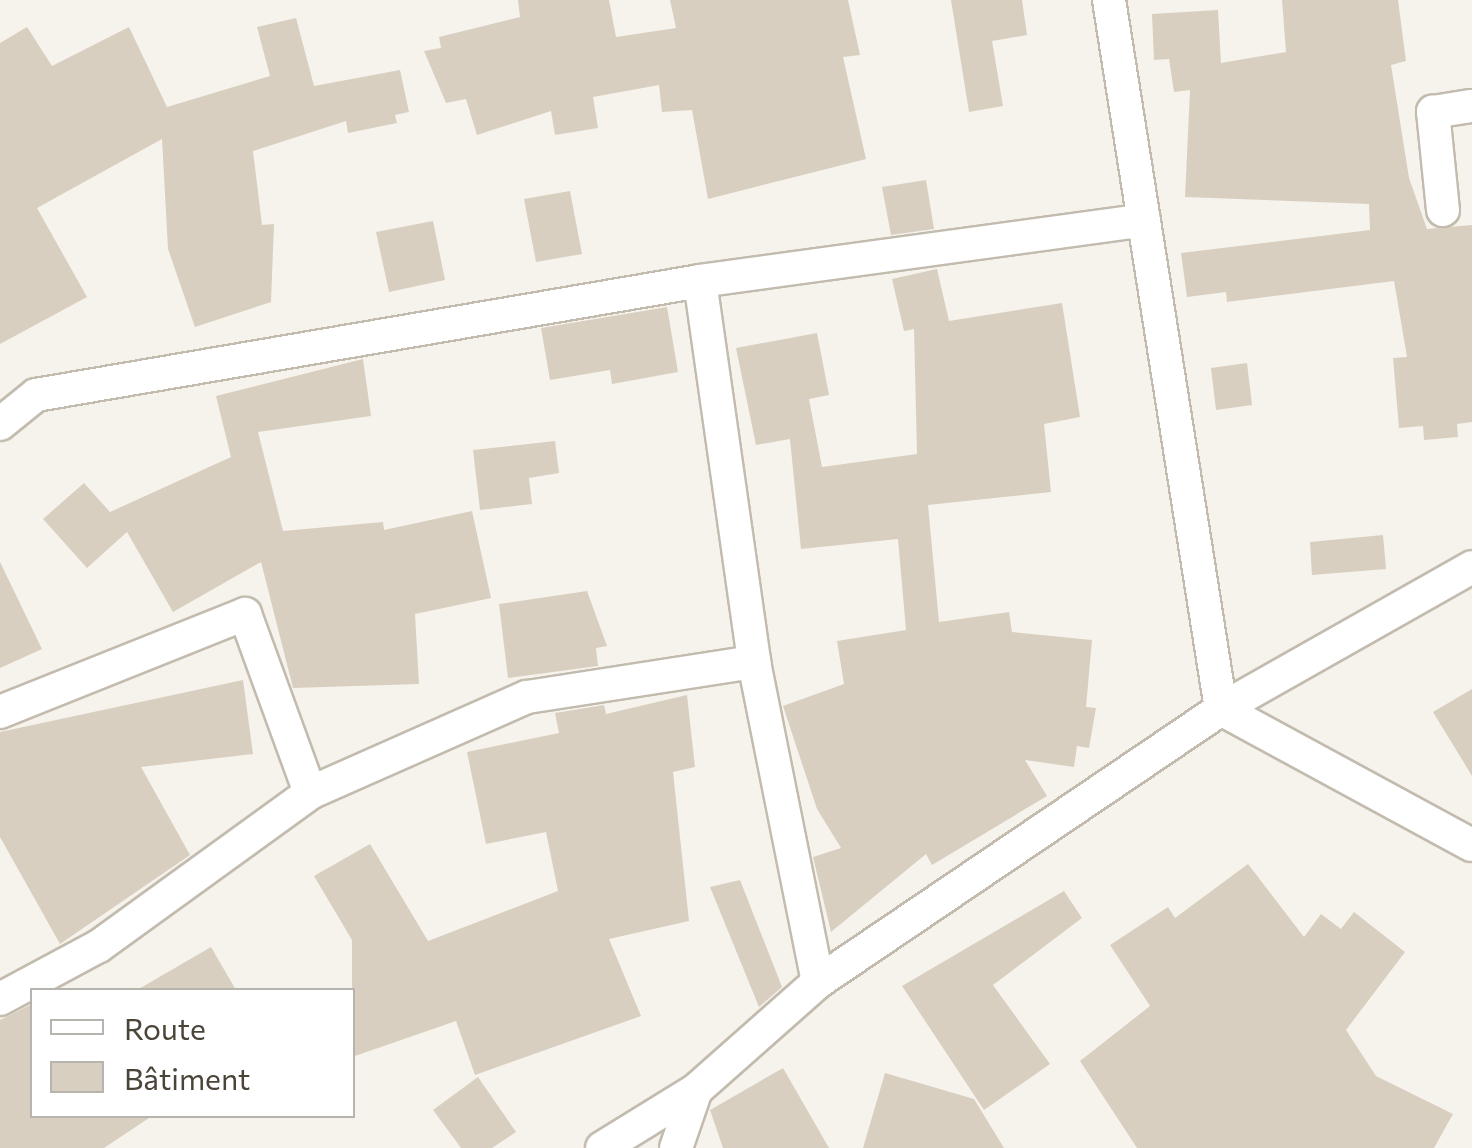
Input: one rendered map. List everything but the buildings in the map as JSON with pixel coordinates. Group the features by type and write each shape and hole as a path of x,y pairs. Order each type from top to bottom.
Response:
{"street":[{"path":"1109,0 1221,709"},
{"path":"1443,210 1433,112 1472,106"},
{"path":"0,424 36,395 700,281 1144,220"},
{"path":"700,281 754,662 818,982"},
{"path":"602,1148 696,1090 818,982 1221,709 1472,567"},
{"path":"0,712 244,614 310,793"},
{"path":"0,999 99,946 310,793 527,697 754,662"},
{"path":"1221,709 1472,846"},
{"path":"676,1148 696,1090"}]}
